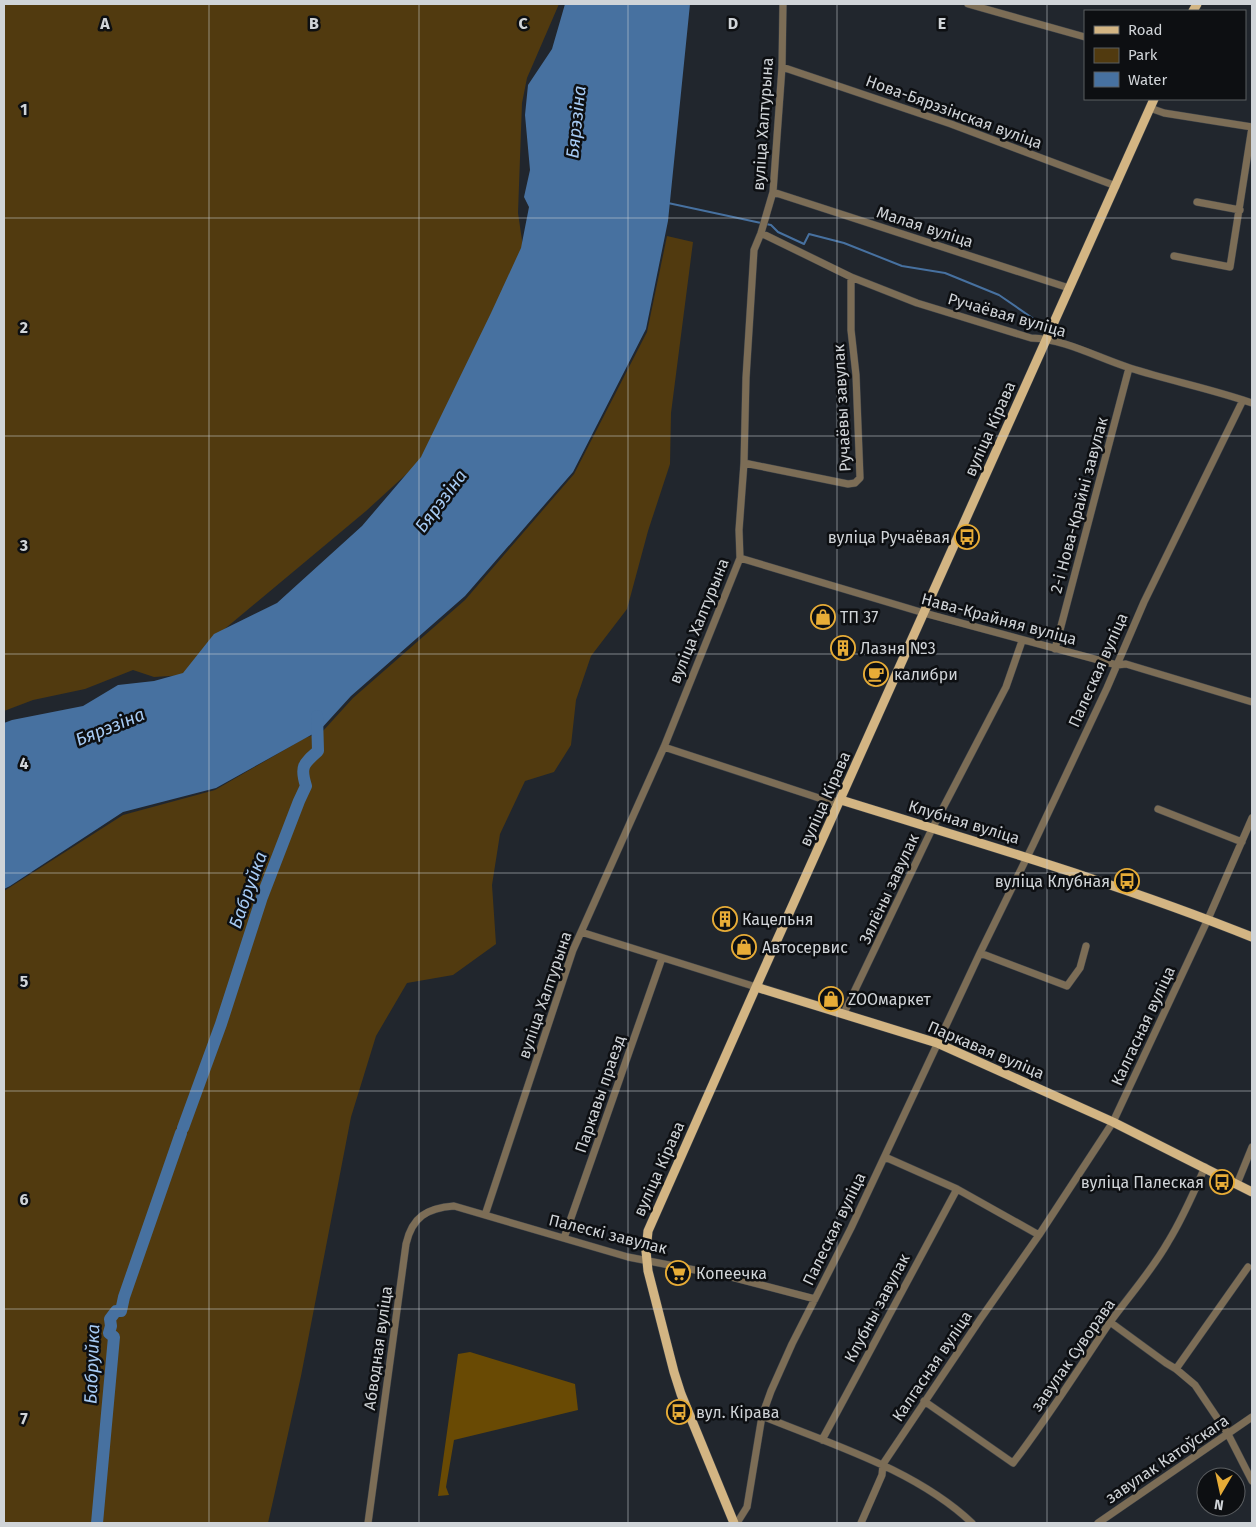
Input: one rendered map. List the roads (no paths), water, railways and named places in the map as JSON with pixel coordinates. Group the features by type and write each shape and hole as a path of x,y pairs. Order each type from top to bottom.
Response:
{"main road":[{"name":"вуліца Кірава","path":"735,1523 681,1394 664,1335 646,1260 646,1241 652,1221 756,987 1154,100"},
{"name":"Клубная вуліца","path":"841,800 1027,857 1252,937"},
{"name":"Паркавая вуліца","path":"756,987 937,1043 1113,1122 1252,1192"}],"street":[{"name":"вуліца Халтурына","path":"485,1215 573,950 664,747 740,558 739,530 744,462 746,369 754,250 762,231 773,192 782,67 783,4"},
{"path":"968,4 1084,37"},
{"name":"Нова-Бярэзінская вуліца","path":"782,67 951,124 1116,186"},
{"path":"1150,108 1164,113 1252,127 1230,267 1174,256"},
{"name":"Малая вуліца","path":"773,192 1069,288"},
{"path":"1197,202 1240,210"},
{"name":"Ручаёвая вуліца","path":"762,231 851,277 918,303 1031,338 1047,339 1129,368 1214,390 1252,403"},
{"name":"Ручаёвы завулак","path":"744,462 848,484 855,484 860,478 856,374 851,330 851,277"},
{"name":"2-і Нова-Крайні завулак","path":"1055,650 1129,368"},
{"name":"Палеская вуліца","path":"735,1523 747,1507 762,1416 774,1383 885,1157 937,1043 1117,666 1144,602 1244,400"},
{"name":"Нава-Крайняя вуліца","path":"740,558 1022,641 1117,666 1126,664 1252,702"},
{"name":"Зялёны завулак","path":"844,1013 932,829 1006,687 1022,641"},
{"name":"Клубная вуліца","path":"664,747 831,802 841,800"},
{"path":"1158,809 1242,842"},
{"name":"Калгасная вуліца","path":"861,1523 882,1475 883,1464 924,1401 1039,1235 1113,1122 1208,920 1252,818"},
{"name":"Паркавая вуліца","path":"581,932 756,987"},
{"path":"980,953 1067,986 1080,968 1086,946"},
{"name":"Паркавы праезд","path":"564,1238 662,958"},
{"path":"1237,1184 1252,1147"},
{"path":"885,1157 957,1189 1039,1235"},
{"name":"завулак Суворава","path":"924,1401 1013,1463 1110,1322 1139,1286 1168,1243 1205,1167"},
{"name":"Клубны завулак","path":"822,1440 957,1189"},
{"name":"Палескі завулак","path":"454,1206 628,1257 732,1277 815,1299"},
{"name":"Абводная вуліца","path":"368,1523 409,1232 415,1222 425,1213 440,1207 454,1206"},
{"path":"1176,1369 1248,1267"},
{"path":"1110,1322 1195,1384 1228,1434 1252,1480"},
{"path":"762,1416 883,1464 954,1506 972,1523"},
{"name":"завулак Катоўскага","path":"1098,1523 1252,1417"}],"water":[{"name":"Бярэзіна","path":"565,4 690,4 668,221 646,329 573,472 465,596 351,696 320,730 216,788 123,812 4,889 4,723 83,706 118,685 154,681 183,673 214,634 277,603 362,526 421,457 521,248 529,207 524,197 530,170 525,115 528,85 552,49"}],"waterway":[{"path":"668,203 761,223"},
{"path":"766,224 804,244 809,234 844,243 902,266 945,273 999,295 1044,326"},
{"name":"Бабруйка","path":"183,1128 221,1024 262,897 306,786 303,774 304,766 318,751 317,716"},
{"name":"Бабруйка","path":"97,1523 114,1337 109,1333 110,1319 116,1311 121,1311 124,1297 181,1133"}],"place":[{"name":"вуліца Ручаёвая","path":"967,537"},
{"name":"ТП 37","path":"823,617"},
{"name":"Лазня №3","path":"843,648"},
{"name":"калибри","path":"876,674"},
{"name":"вуліца Клубная","path":"1127,881"},
{"name":"Кацельня","path":"725,919"},
{"name":"Автосервис","path":"744,947"},
{"name":"ZOOмаркет","path":"831,999"},
{"name":"вуліца Палеская","path":"1222,1182"},
{"name":"Копеечка","path":"678,1273"},
{"name":"вул. Кірава","path":"679,1412"}]}
